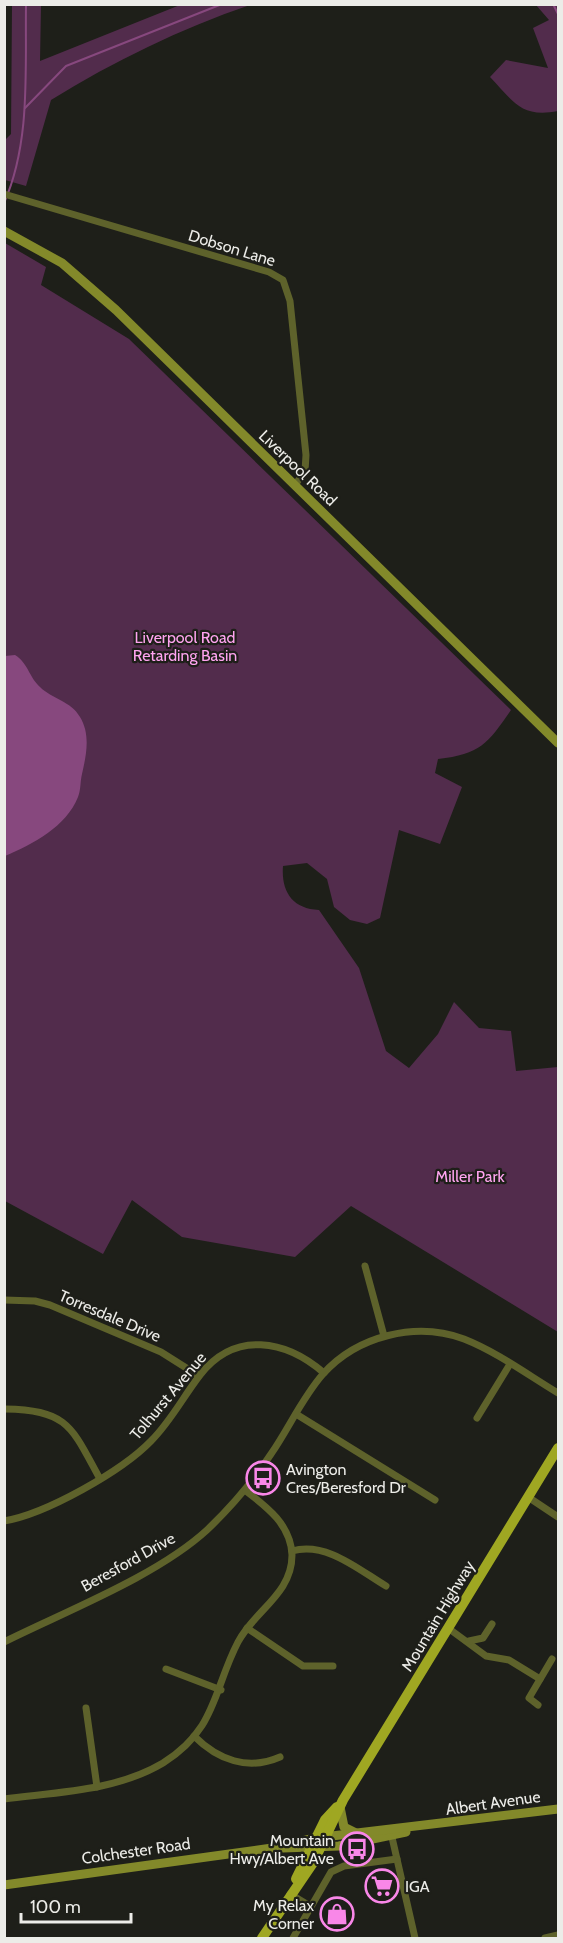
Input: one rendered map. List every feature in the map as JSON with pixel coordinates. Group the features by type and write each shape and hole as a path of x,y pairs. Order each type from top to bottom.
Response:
{"main road":[{"name":"Liverpool Road","path":"4,231 54,258 90,285 558,743"},
{"name":"Mountain Highway","path":"262,1938 292,1891 318,1842 325,1820 341,1804 558,1448"},
{"path":"341,1804 344,1827 356,1833"},
{"name":"Albert Avenue","path":"318,1842 558,1809"},
{"name":"Albert Avenue","path":"318,1842 356,1833 391,1832"},
{"name":"Colchester Road","path":"4,1885 318,1842"}],"street":[{"name":"Dobson Lane","path":"8,195 269,272 283,280 290,301 306,455 305,471 295,485"},
{"path":"365,1266 384,1336"},
{"name":"Torresdale Drive","path":"4,1300 35,1301 50,1305 161,1352 199,1376"},
{"name":"Beresford Drive","path":"4,1642 142,1574 204,1532 246,1491 324,1373 342,1356 384,1336 431,1332 462,1338 558,1393"},
{"name":"Tolhurst Avenue","path":"4,1521 30,1514 100,1479 151,1442 171,1419 199,1376 209,1365 230,1351 265,1345 296,1352 324,1373"},
{"path":"477,1418 510,1364"},
{"path":"6,1409 45,1412 62,1421 77,1438 100,1479"},
{"path":"296,1414 435,1500"},
{"path":"4,1799 97,1787 147,1772 172,1757 194,1736 221,1690 238,1642 284,1585 292,1551 287,1534 272,1510 246,1491"},
{"path":"528,1497 558,1517"},
{"path":"292,1551 317,1550 333,1555 386,1586"},
{"path":"469,1641 483,1638 492,1624"},
{"path":"247,1628 303,1666 333,1666"},
{"path":"448,1628 469,1641 486,1656 509,1660 540,1679"},
{"path":"538,1705 529,1698 552,1659"},
{"path":"166,1669 221,1690"},
{"path":"86,1708 97,1787"},
{"path":"194,1736 214,1753 229,1760 251,1765 264,1764 280,1757"},
{"path":"391,1832 415,1938"},
{"path":"292,1938 331,1872 344,1866 397,1859"},
{"path":"292,1891 310,1906"},
{"path":"545,1938 558,1935"}],"green space":[{"path":"12,5 41,5 40,61 180,5 250,5 198,24 148,47 51,100 26,186 5,180 5,140 11,134"},
{"path":"536,5 558,5 558,111 545,113 519,106 490,77 506,60 548,68 533,28 549,20"},
{"path":"5,243 46,267 41,285 129,339 511,710 496,731 482,745 464,754 438,759 435,773 462,787 440,844 399,830 380,918 367,924 350,920 334,907 327,879 307,863 283,866 283,875 286,891 290,897 302,906 319,910 359,968 386,1051 409,1068 438,1034 454,1002 479,1028 511,1031 516,1071 558,1067 558,1332 351,1206 295,1257 182,1237 132,1200 103,1254 5,1201"}],"shaded area":[{"path":"15,655 23,662 40,687 72,707 80,717 86,731 87,746 80,792 73,808 48,833 5,856 5,656"}],"waterway":[{"path":"4,203 13,180 23,131 26,4"},
{"path":"25,108 66,66 222,4"},
{"path":"553,4 558,14"}],"place":[{"name":"Avington Cres/Beresford Dr","path":"263,1478"},
{"name":"Mountain Hwy/Albert Ave","path":"357,1849"},
{"name":"IGA","path":"382,1886"},
{"name":"My Relax Corner","path":"337,1914"}],"park label":[{"name":"Liverpool Road Retarding Basin","path":"185,646"},
{"name":"Miller Park","path":"470,1176"}]}
